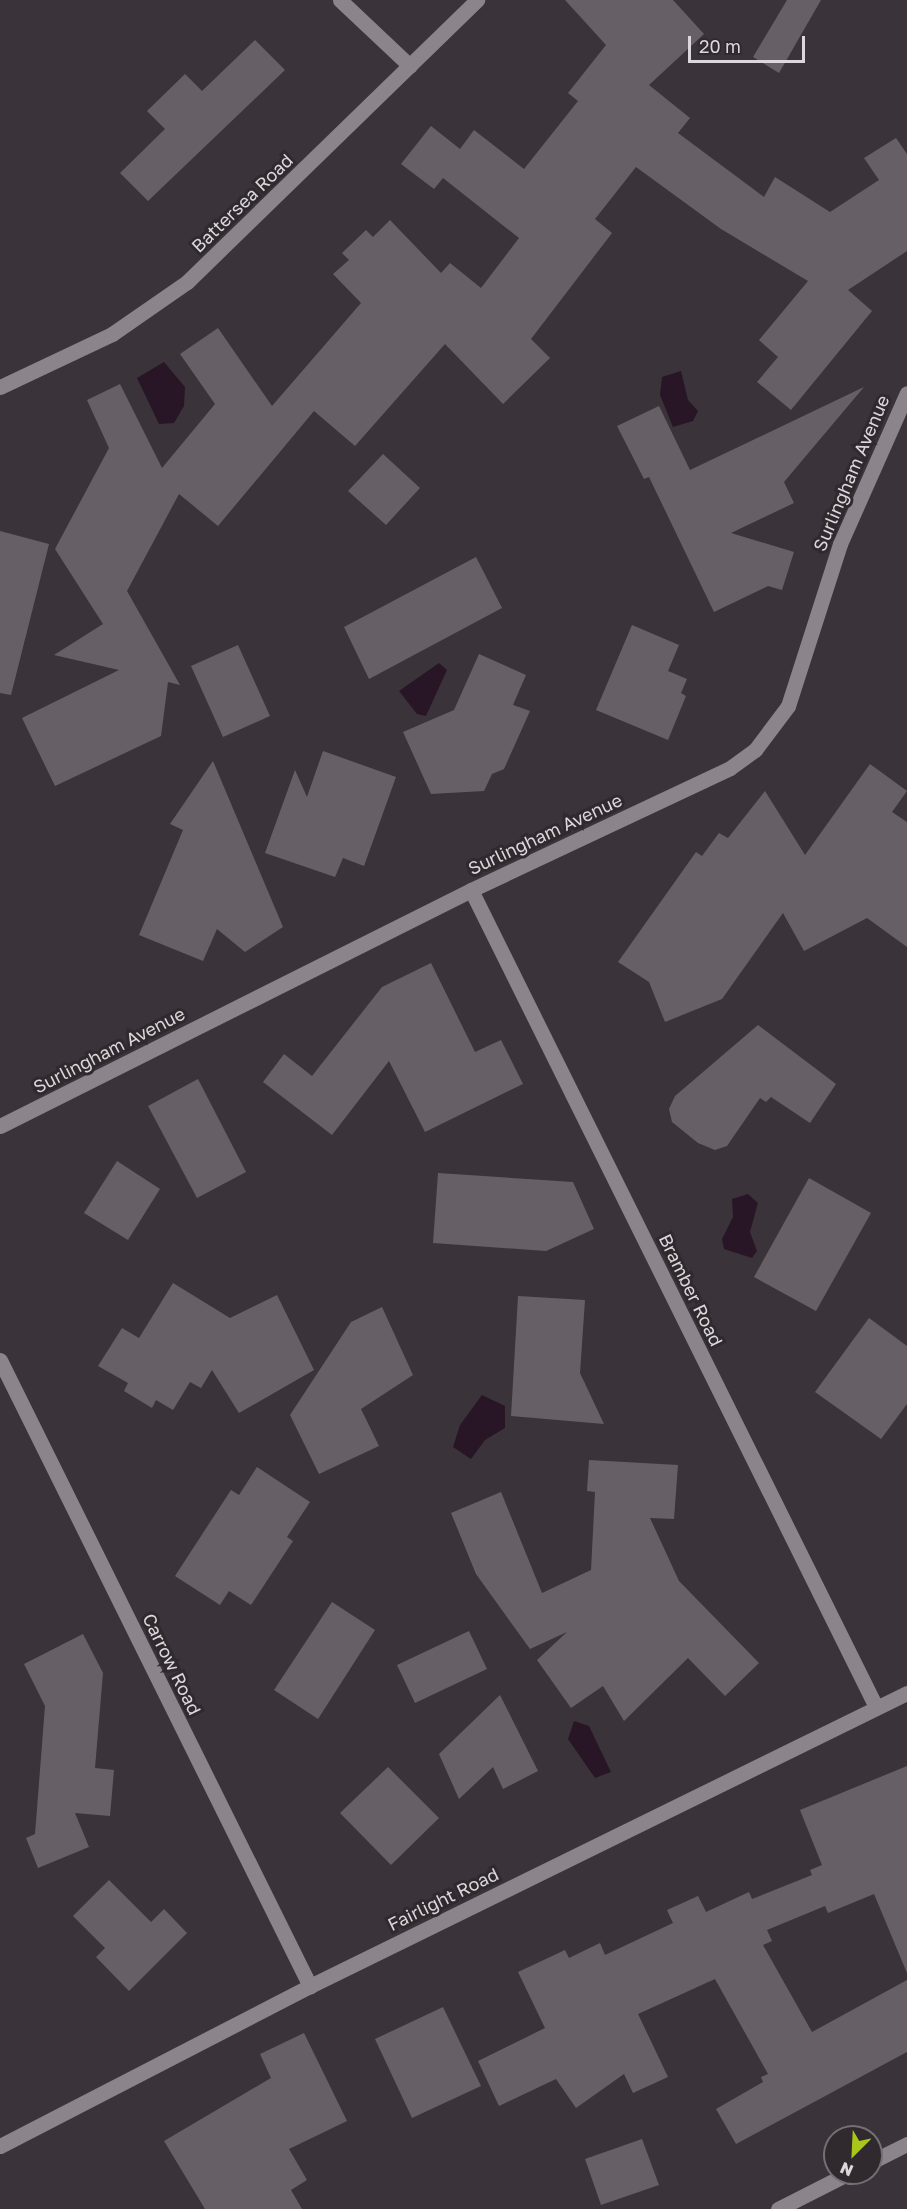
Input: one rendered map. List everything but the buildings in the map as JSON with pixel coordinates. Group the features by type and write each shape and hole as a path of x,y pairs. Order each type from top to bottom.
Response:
{"street":[{"path":"340,0 410,66"},
{"name":"Battersea Road","path":"0,387 112,334 187,282 477,0"},
{"name":"Surlingham Avenue","path":"0,1126 471,890 730,768 773,732 797,680 840,544 907,393"},
{"name":"Bramber Road","path":"471,890 876,1707"},
{"name":"Carrow Road","path":"0,1360 310,1986"},
{"name":"Fairlight Road","path":"0,2146 310,1986 907,1693"},
{"path":"883,2156 907,2144"},
{"path":"778,2209 825,2185"}],"shaded area":[{"path":"164,362 185,387 184,406 174,423 159,424 137,378"},
{"path":"681,371 688,400 698,411 693,421 673,427 660,395 662,377"},
{"path":"439,663 447,670 426,716 417,714 399,691"},
{"path":"748,1194 758,1203 750,1232 757,1251 752,1258 724,1249 722,1239 733,1217 732,1199"},
{"path":"482,1395 505,1406 505,1428 485,1440 471,1459 453,1447 460,1425"},
{"path":"574,1721 589,1726 611,1772 595,1778 568,1739"}]}
